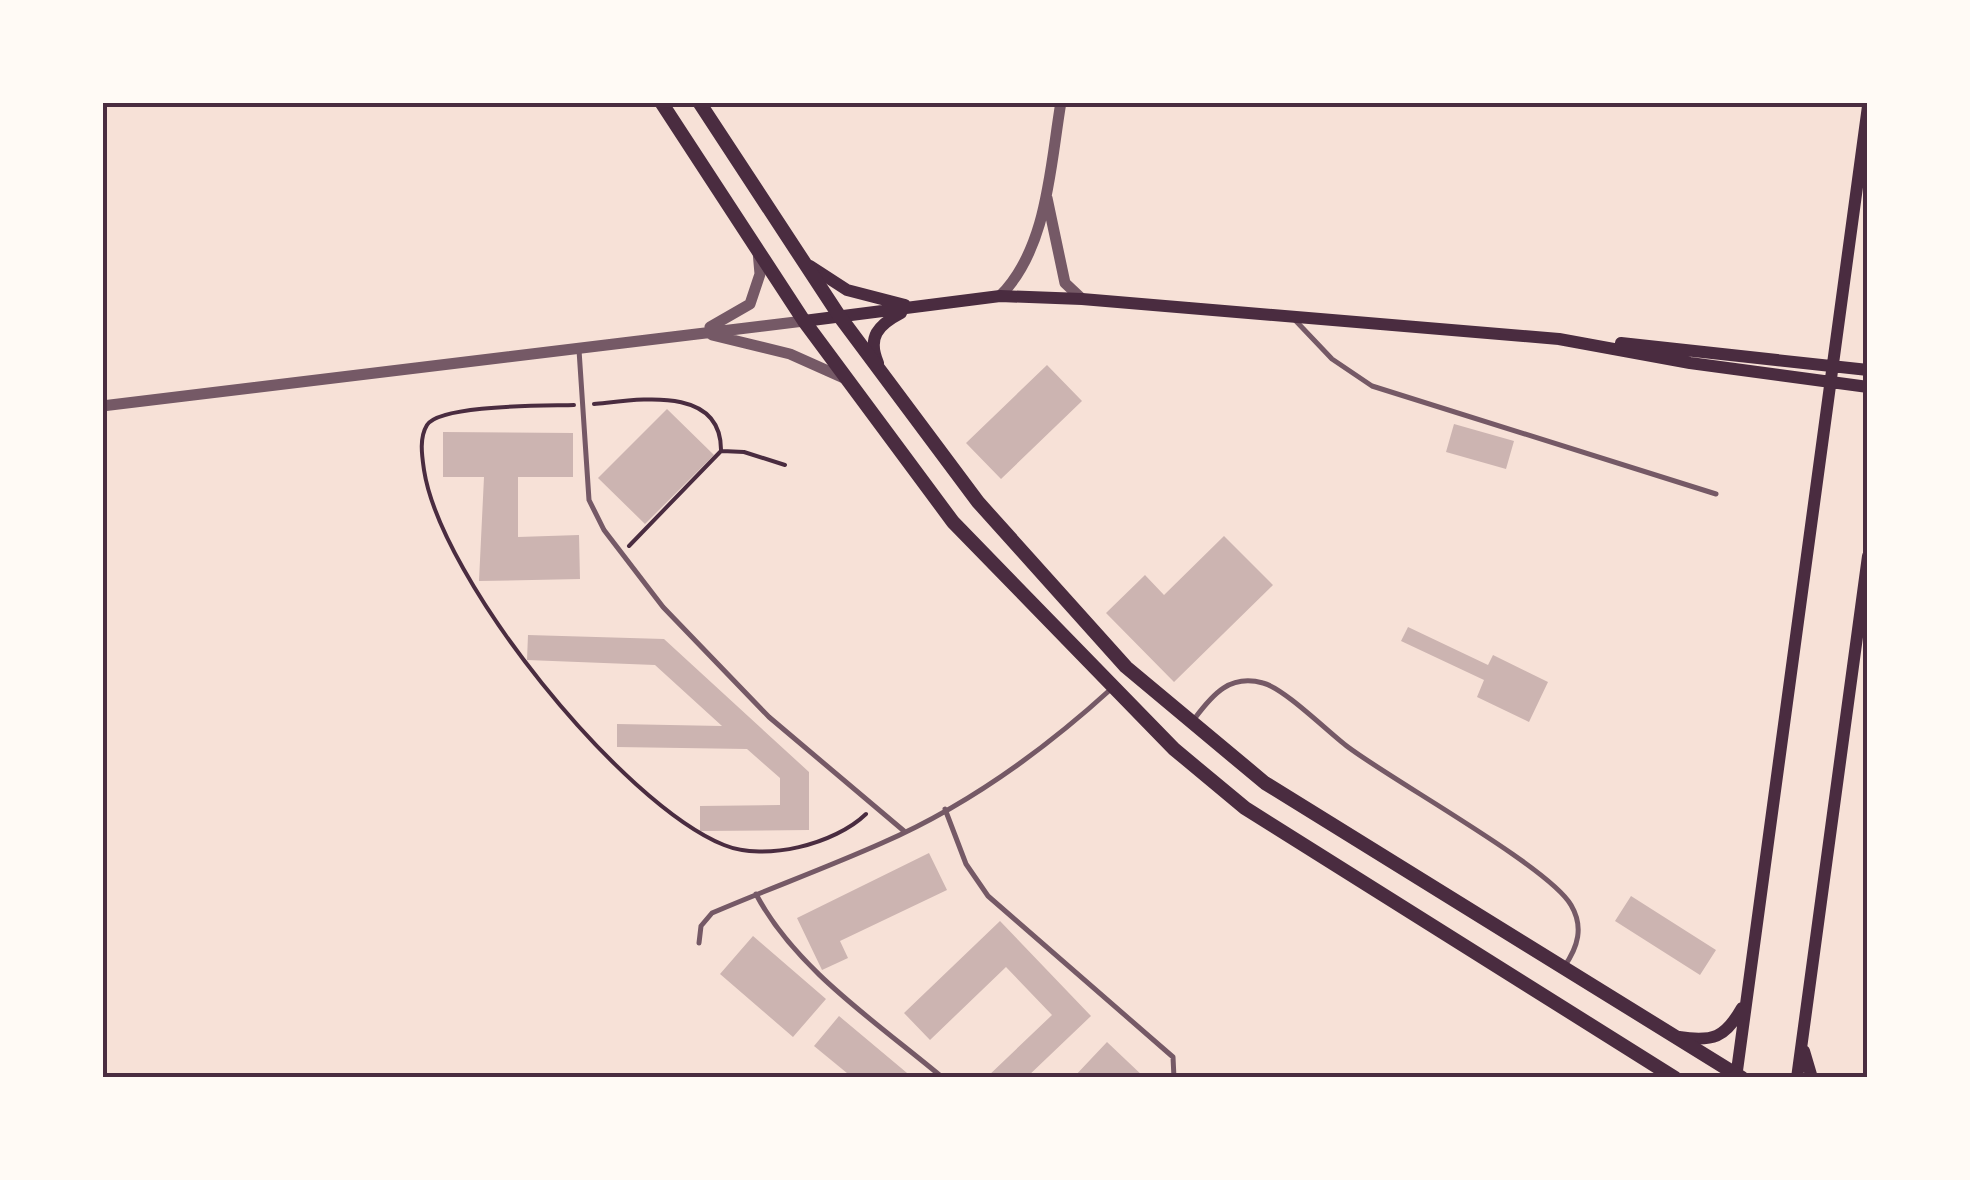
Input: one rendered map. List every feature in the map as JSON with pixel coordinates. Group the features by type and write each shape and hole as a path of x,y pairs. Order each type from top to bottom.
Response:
{"main road":[{"path":"661,102 804,321 953,522 1174,749 1245,808 1675,1078"},
{"path":"699,102 840,317 978,502 1126,667 1190,725 1265,783 1738,1076 1868,106"},
{"path":"802,260 847,290 918,307"},
{"path":"804,321 1000,296 1691,347 1868,370"},
{"path":"885,377 872,347 877,330 918,307"},
{"path":"1559,339 1868,387"},
{"path":"1797,1078 1868,556"},
{"path":"1677,1036 1708,1042 1728,1033 1746,1002"},
{"path":"1802,1043 1812,1078"}],"street":[{"path":"1000,296 1024,261 1046,190 1061,102"},
{"path":"1046,190 1065,283 1082,300"},
{"path":"698,332 750,304 760,274 758,251"},
{"path":"102,406 804,321"},
{"path":"698,332 790,354 848,380"}],"lane":[{"path":"1292,317 1332,359 1372,386 1716,494"},
{"path":"579,350 590,500 622,554 664,607 769,717 904,832"},
{"path":"1190,725 1220,688 1240,680 1266,683 1387,776 1529,868 1569,900 1580,921 1574,954 1564,968"},
{"path":"699,942 701,926 712,914 904,832 1059,736 1112,689"},
{"path":"945,808 966,864 988,896 1164,1048 1173,1057 1174,1078"},
{"path":"756,894 773,925 825,977 943,1078"}],"path":[{"path":"721,451 717,428 692,403 650,399 459,412 433,419 425,428 423,464 434,510 458,562 508,641 625,771 665,808 725,846 756,850 803,844 854,826 872,807"},
{"path":"622,554 721,451 744,452 785,465"}],"building":[{"path":"1047,365 1082,401 1001,479 966,443"},
{"path":"667,409 714,455 645,524 598,478"},
{"path":"1454,424 1514,441 1506,469 1446,452"},
{"path":"443,432 573,433 573,477 518,477 518,537 579,535 580,579 479,581 484,477 443,477"},
{"path":"1224,536 1273,585 1174,682 1106,613 1145,575 1164,595"},
{"path":"1408,627 1488,665 1493,655 1548,682 1529,722 1477,697 1484,680 1401,641"},
{"path":"528,635 664,639 809,772 809,830 700,831 700,806 780,805 780,778 747,749 617,747 617,724 722,726 655,665 527,660"},
{"path":"929,853 947,890 840,941 848,958 822,970 797,918"},
{"path":"1631,896 1716,950 1700,975 1615,921"},
{"path":"1000,921 1091,1016 1026,1078 986,1078 1052,1015 1006,967 930,1040 904,1013"},
{"path":"753,936 826,999 793,1037 720,974"},
{"path":"839,1016 913,1078 853,1078 814,1046"},
{"path":"1107,1042 1145,1078 1073,1078"}]}
